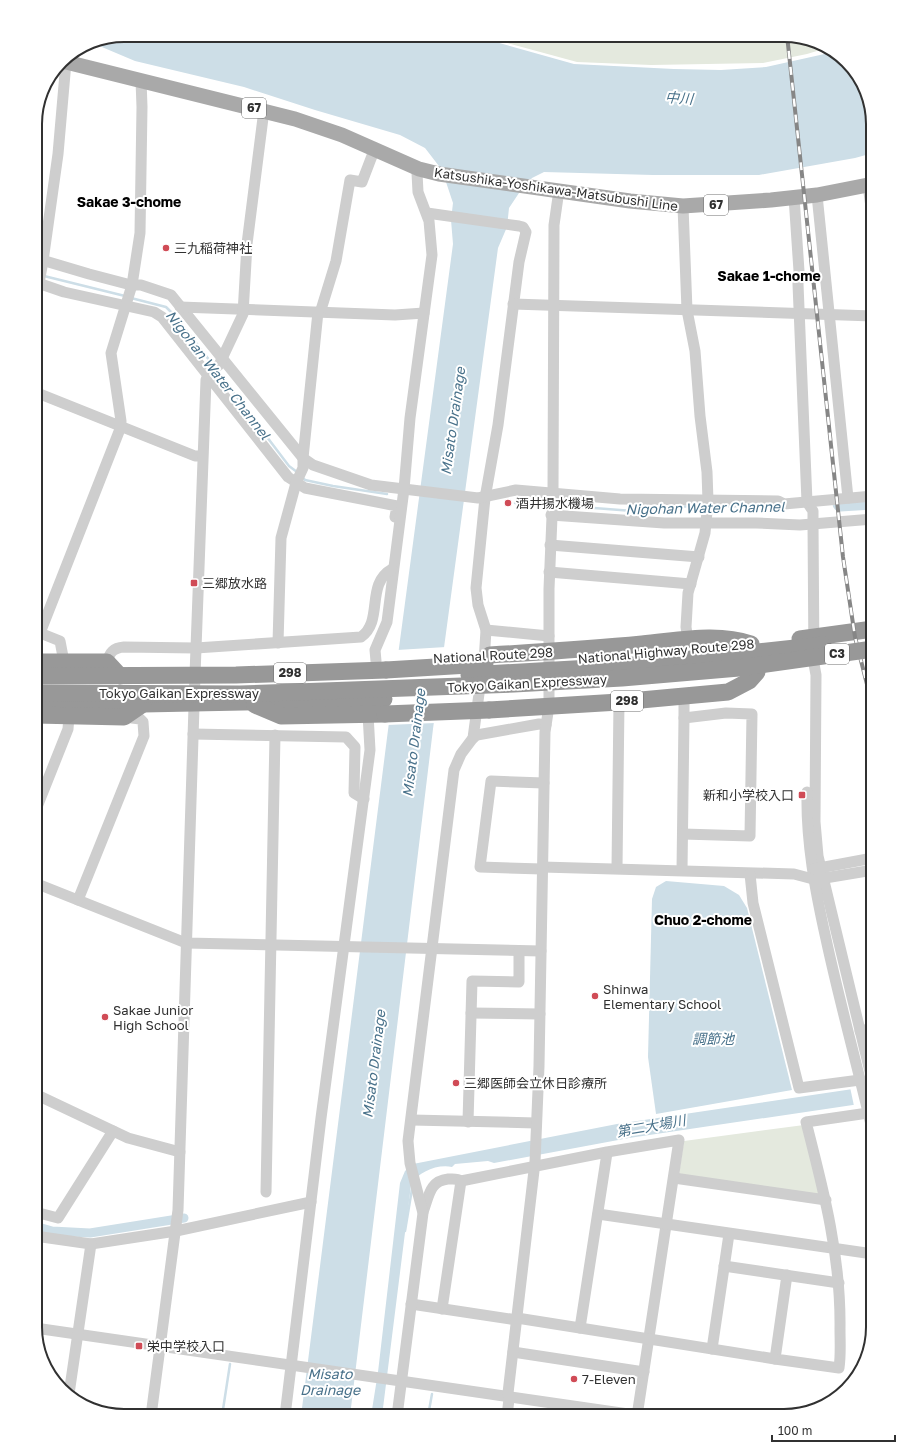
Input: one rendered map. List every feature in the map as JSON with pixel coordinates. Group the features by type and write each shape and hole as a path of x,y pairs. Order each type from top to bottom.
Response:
{"highway":[{"name":"National Highway Route 298","path":"379,664 722,647 814,638 866,631"},
{"name":"Tokyo Gaikan Expressway","path":"42,683 246,684 376,680 625,666 800,648 866,632"},
{"name":"National Route 298","path":"42,676 236,675 255,666 277,662 379,664 490,655 549,644 688,641 702,638 732,639 751,644"},
{"name":"Tokyo Gaikan Expressway","path":"42,693 240,694 522,684 622,678 739,668 866,650"},
{"name":"298","path":"42,702 143,704 250,702 281,716 628,686 758,672 866,657"},
{"path":"42,662 107,662 120,676"},
{"name":"298","path":"375,708 489,710 682,697 728,692 749,681 758,672"},
{"path":"42,716 124,717 143,704"}],"main road":[{"name":"Katsushika-Yoshikawa-Matsubushi Line","path":"70,62 264,110 319,126 375,148 419,169 439,174 683,206 794,198 866,185"}],"street":[{"path":"42,242 58,154 63,69"},
{"path":"42,622 120,426 111,353 132,285 140,233 142,156 141,80"},
{"path":"152,1409 178,1210 202,456 208,375 221,361 243,314 247,244 264,110"},
{"path":"278,643 280,545 296,483 303,468 319,312 336,261 350,180 362,182 375,148"},
{"path":"379,664 375,650 387,622 392,569 408,490 410,418 432,245 427,213 418,192 417,173 419,169"},
{"path":"507,1409 535,1164 540,1014 544,783 546,725 549,706 549,572 552,494 554,225 559,190"},
{"path":"817,195 848,498"},
{"path":"794,198 799,271 798,284 807,502 813,511 814,664 809,676 807,822 818,873 842,1011 866,1079"},
{"path":"683,206 687,310 695,351 700,416 707,472 708,501 707,523 691,584 687,620 688,641"},
{"path":"427,213 523,227 526,232 518,262 498,425 482,498 476,595 486,630 486,642 473,738"},
{"path":"42,260 171,295 221,361 303,458 313,465 345,475 357,482 408,490 482,498 513,490 620,499 778,502 784,504 866,497"},
{"path":"42,285 72,294 154,312 162,318 280,468 296,483 312,489 397,506 391,543 395,552"},
{"path":"513,304 866,316"},
{"path":"180,306 395,315 424,313"},
{"path":"42,395 195,456 202,456"},
{"path":"551,513 633,521 800,525 866,519"},
{"path":"550,545 698,557"},
{"path":"107,662 109,655 116,648 196,648 361,637 369,631 378,585 382,575 392,569"},
{"path":"549,572 691,584"},
{"path":"486,630 549,644"},
{"path":"42,634 60,641 64,662"},
{"path":"682,697 684,704 682,870"},
{"path":"617,868 619,702"},
{"path":"287,1409 297,1365 311,1202 349,946 370,740 375,708"},
{"path":"683,834 750,836 752,714 726,713 684,718"},
{"path":"42,794 68,729 69,716"},
{"path":"78,900 144,736 143,722 140,719 124,717"},
{"path":"423,1213 410,1163 413,1143 412,1120 428,949 454,770 461,754 477,735 546,725"},
{"path":"193,734 346,737 355,747 354,793 364,799"},
{"path":"266,1192 275,736"},
{"path":"544,783 491,781 480,867 617,868 750,874 794,874 866,870"},
{"path":"818,873 866,860"},
{"path":"818,873 860,1031 866,1075"},
{"path":"750,874 753,903 799,1088 866,1082"},
{"path":"42,886 186,943 541,951"},
{"path":"468,1122 472,981 518,982 519,951"},
{"path":"471,1013 540,1014"},
{"path":"860,1031 866,1030"},
{"path":"42,1101 128,1138 180,1152"},
{"path":"411,1304 580,1328 649,1340 839,1368 839,1283 835,1248 826,1200 806,1122 866,1111"},
{"path":"412,1120 536,1123"},
{"path":"42,1214 58,1218 113,1131"},
{"path":"397,1409 399,1381 423,1213 433,1184 439,1180 450,1179 461,1181 535,1164 679,1140 639,1409"},
{"path":"580,1328 607,1153"},
{"path":"674,1178 826,1200"},
{"path":"442,1309 461,1181"},
{"path":"42,1237 91,1244 176,1231 311,1202"},
{"path":"598,1214 866,1253"},
{"path":"712,1349 729,1234"},
{"path":"70,1389 91,1244"},
{"path":"724,1266 839,1283"},
{"path":"775,1359 787,1275"},
{"path":"42,1329 592,1409"},
{"path":"513,1352 644,1372"}],"shaded area":[{"path":"504,42 789,42 810,46 820,50 763,63 651,65 577,62"},
{"path":"804,1125 820,1191 817,1195 679,1174 684,1141"}],"water":[{"path":"119,42 496,42 574,64 721,70 766,67 826,54 838,62 846,70 858,88 862,98 866,119 866,155 855,158 759,175 653,175 544,172 532,178 509,208 507,227 498,248 433,729 351,1409 302,1409 388,730 453,244 451,220 453,203 442,170 425,148 400,135 244,87 135,61 100,46"},
{"name":"調節池","path":"666,881 724,886 739,895 747,908 792,1090 656,1114 648,1057 652,899 656,887"},
{"name":"第二大場川","path":"866,1087 866,1103 629,1138 494,1163 488,1161 455,1164 452,1167 446,1166 434,1168 418,1176 411,1185 383,1409 372,1409 378,1372 400,1183 405,1171 413,1164 617,1124"}],"pier":[{"path":"446,647 435,723 387,725 397,650"},
{"path":"866,1085 866,1105 854,1106 850,1087"}],"waterway":[{"name":"Nigohan Water Channel","path":"44,276 125,296"},
{"name":"Nigohan Water Channel","path":"131,298 166,307 177,318 213,365"},
{"name":"Nigohan Water Channel","path":"217,371 289,466 297,472"},
{"name":"Nigohan Water Channel","path":"302,477 305,480 333,486 387,494"},
{"name":"Nigohan Water Channel","path":"840,504 866,502"},
{"name":"Nigohan Water Channel","path":"515,503 550,505"},
{"name":"Nigohan Water Channel","path":"555,505 646,512 689,506 705,506"},
{"name":"Nigohan Water Channel","path":"710,506 779,507"},
{"path":"405,1231 412,1189"},
{"path":"42,1228 52,1231 90,1233 184,1218"},
{"path":"223,1409 230,1364"},
{"path":"429,1409 432,1394"}],"railway":[{"path":"788,42 843,557 855,637 866,680"}],"place":[{"name":"三九稲荷神社","path":"166,248"},
{"name":"酒井揚水機場","path":"508,503"},
{"name":"三郷放水路","path":"194,583"},
{"name":"新和小学校入口","path":"802,795"},
{"name":"Shinwa Elementary School","path":"595,996"},
{"name":"Sakae Junior High School","path":"105,1017"},
{"name":"三郷医師会立休日診療所","path":"456,1083"},
{"name":"栄中学校入口","path":"139,1346"},
{"name":"7-Eleven","path":"574,1379"}],"district":[{"name":"Sakae 3-chome","path":"129,202"},
{"name":"Sakae 1-chome","path":"769,276"},
{"name":"Chuo 2-chome","path":"703,920"}],"water label":[{"name":"中川","path":"679,98"},
{"name":"Misato Drainage","path":"453,421"},
{"name":"Misato Drainage","path":"414,743"},
{"name":"Misato Drainage","path":"374,1064"},
{"name":"Misato Drainage","path":"330,1382"}]}
